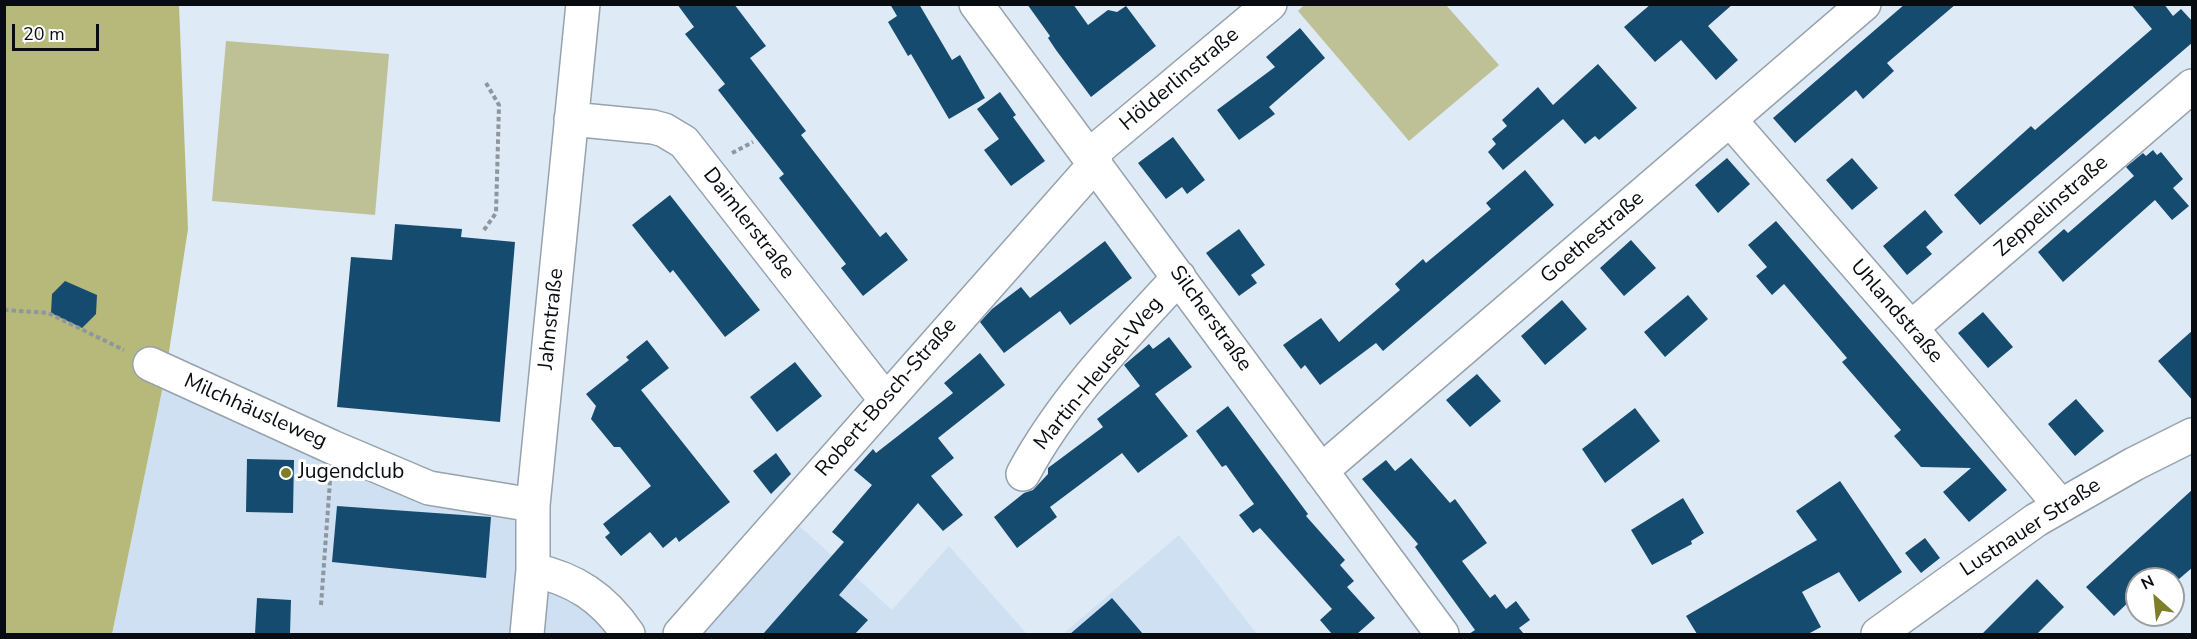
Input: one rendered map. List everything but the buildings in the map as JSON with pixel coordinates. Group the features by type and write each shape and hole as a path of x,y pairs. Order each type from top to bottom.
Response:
{"street":[{"name":"Jahnstraße","path":"527,634 533,570 533,504 583,4"},
{"name":"Silcherstraße","path":"976,4 1093,159 1442,634"},
{"name":"Hölderlinstraße","path":"1093,159 1270,4"},
{"name":"Goethestraße","path":"1321,471 1864,4"},
{"name":"Zeppelinstraße","path":"1911,328 2193,86"},
{"name":"Daimlerstraße","path":"572,119 664,129 684,142 885,399"},
{"name":"Uhlandstraße","path":"1730,120 1911,328 2060,505"},
{"name":"Robert-Bosch-Straße","path":"680,634 1093,159"},
{"name":"Martin-Heusel-Weg","path":"1023,474 1038,446 1093,374 1179,277"},
{"name":"Milchhäusleweg","path":"150,364 332,447 429,488 533,504"},
{"name":"Lustnauer Straße","path":"1878,634 2011,537 2060,505 2193,435"},
{"path":"533,570 576,583 595,595 628,634"}],"path":[{"path":"484,230 496,213 499,105 486,83"},
{"path":"4,310 48,313 150,364"},
{"path":"321,605 332,447"}],"shaded area":[{"path":"166,371 332,447 533,505 533,570 629,634 112,634"},
{"path":"786,514 892,610 949,546 1027,634 680,634"},
{"path":"1179,535 1257,634 1063,634"}],"green space":[{"path":"1305,4 1446,5 1499,65 1409,141 1298,11"},
{"path":"4,5 179,5 188,229 166,371 112,634 5,634"},
{"path":"226,41 389,54 375,215 212,201"}],"place":[{"name":"Jugendclub","path":"286,473"}]}
